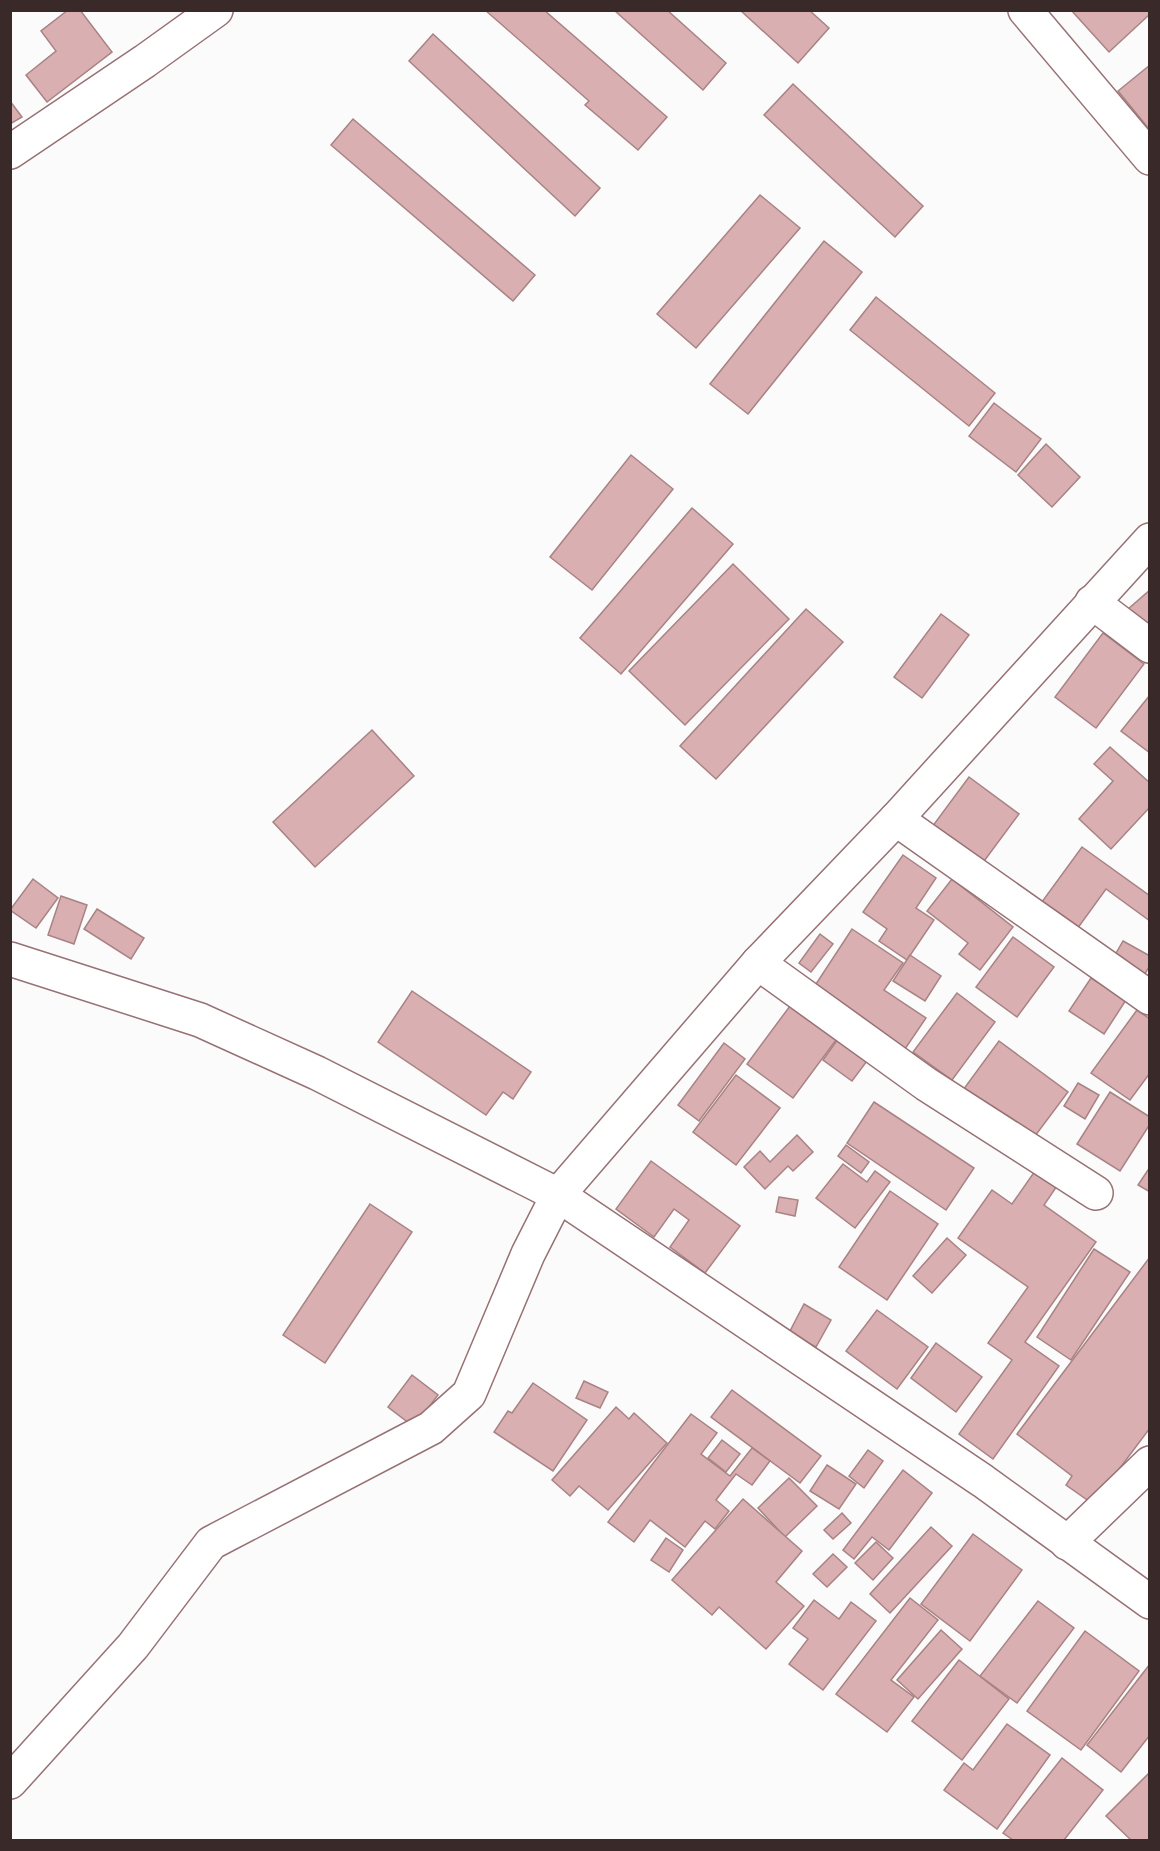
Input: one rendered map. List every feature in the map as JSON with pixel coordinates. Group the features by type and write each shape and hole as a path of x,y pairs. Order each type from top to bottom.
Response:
{"street":[{"path":"10,152 145,62 216,10"},
{"path":"1025,10 1149,158"},
{"path":"10,1782 133,1646 211,1543 431,1428 469,1394 528,1254 558,1195 758,963 896,819 1149,540"},
{"path":"1092,602 1149,646"},
{"path":"896,819 1149,998"},
{"path":"10,959 200,1020 317,1073 558,1195 964,1468 1149,1602"},
{"path":"758,963 926,1084 1096,1192"},
{"path":"1067,1543 1149,1463"}],"building":[{"path":"68,10 80,10 112,52 47,102 26,75 56,51 41,31"},
{"path":"485,10 544,10 667,117 638,150 585,105 589,101"},
{"path":"614,10 667,10 726,63 703,90"},
{"path":"740,10 809,10 829,28 798,63"},
{"path":"1071,10 1150,10 1150,14 1109,52"},
{"path":"433,34 600,188 575,216 409,61"},
{"path":"1150,65 1150,129 1149,129 1118,91"},
{"path":"793,84 923,206 895,237 764,115"},
{"path":"10,101 22,117 10,124"},
{"path":"353,119 535,275 513,301 331,145"},
{"path":"760,195 800,228 696,348 657,314"},
{"path":"824,241 862,272 748,414 710,384"},
{"path":"876,297 995,393 969,426 850,330"},
{"path":"994,403 1041,439 1016,472 969,436"},
{"path":"1046,444 1080,477 1052,507 1018,475"},
{"path":"631,455 673,489 592,590 550,557"},
{"path":"692,508 733,544 621,674 580,638"},
{"path":"733,564 789,619 685,725 629,671"},
{"path":"1150,590 1150,632 1128,609"},
{"path":"806,609 843,642 716,779 680,746"},
{"path":"941,614 969,635 922,698 894,677"},
{"path":"1103,633 1144,664 1096,728 1055,697"},
{"path":"1150,695 1150,753 1121,731"},
{"path":"372,730 414,776 315,867 273,822"},
{"path":"1110,747 1150,783 1150,807 1111,849 1079,819 1113,781 1094,764"},
{"path":"969,777 1019,814 979,868 929,831"},
{"path":"1082,847 1150,896 1150,921 1106,889 1072,936 1036,910"},
{"path":"903,855 936,878 916,908 934,920 907,960 879,941 887,929 863,912"},
{"path":"33,879 58,898 36,928 10,910"},
{"path":"952,879 1013,927 980,970 959,954 968,943 927,911"},
{"path":"61,896 87,905 74,944 48,935"},
{"path":"97,909 144,938 131,959 84,929"},
{"path":"852,929 903,963 884,990 926,1018 905,1049 814,987"},
{"path":"820,934 833,944 811,972 799,963"},
{"path":"1013,937 1054,967 1017,1017 976,987"},
{"path":"1123,941 1150,956 1150,965 1142,979 1111,962"},
{"path":"910,955 941,976 925,1001 893,981"},
{"path":"1091,978 1126,1000 1104,1034 1069,1011"},
{"path":"412,991 531,1072 513,1099 503,1092 486,1115 378,1042"},
{"path":"957,993 995,1022 952,1080 913,1052"},
{"path":"790,1006 836,1040 793,1098 747,1064"},
{"path":"1137,1010 1150,1019 1150,1073 1130,1100 1091,1073"},
{"path":"838,1039 867,1061 852,1081 823,1060"},
{"path":"999,1041 1068,1092 1032,1140 963,1090"},
{"path":"724,1043 745,1059 699,1121 678,1105"},
{"path":"736,1075 780,1108 736,1165 693,1132"},
{"path":"1078,1083 1099,1095 1085,1119 1064,1106"},
{"path":"1110,1092 1150,1117 1150,1124 1120,1171 1077,1144"},
{"path":"874,1102 974,1168 946,1210 847,1143"},
{"path":"797,1135 813,1152 793,1171 788,1166 765,1189 744,1167 760,1151 770,1162"},
{"path":"846,1145 869,1162 861,1173 838,1156"},
{"path":"651,1161 740,1226 705,1273 670,1247 689,1220 674,1209 654,1237 616,1209"},
{"path":"843,1164 867,1182 875,1171 890,1182 855,1228 816,1198"},
{"path":"1150,1167 1150,1192 1138,1185"},
{"path":"1035,1171 1057,1186 1044,1205 1096,1242 1025,1342 1059,1366 993,1459 959,1434 1012,1360 988,1343 1028,1287 958,1238 992,1190 1012,1204"},
{"path":"890,1191 938,1224 887,1300 839,1267"},
{"path":"779,1197 798,1200 795,1216 776,1212"},
{"path":"370,1204 412,1232 325,1363 283,1335"},
{"path":"947,1238 966,1255 932,1293 913,1276"},
{"path":"1094,1249 1130,1272 1071,1360 1037,1337"},
{"path":"1150,1257 1150,1428 1093,1504 1066,1485 1072,1476 1017,1434"},
{"path":"804,1304 831,1320 816,1347 789,1333"},
{"path":"877,1310 928,1347 897,1389 846,1351"},
{"path":"936,1343 982,1377 956,1412 911,1378"},
{"path":"412,1375 438,1395 414,1427 388,1407"},
{"path":"584,1381 608,1392 600,1408 576,1398"},
{"path":"533,1383 587,1420 553,1471 494,1432 508,1411 512,1413"},
{"path":"732,1390 821,1456 800,1483 711,1417"},
{"path":"616,1407 629,1419 634,1413 667,1443 608,1510 579,1486 570,1496 552,1480"},
{"path":"691,1414 717,1433 701,1454 730,1476 752,1448 770,1461 752,1485 736,1474 716,1500 729,1511 715,1529 705,1521 685,1547 650,1520 634,1542 608,1522"},
{"path":"722,1440 740,1454 726,1472 708,1458"},
{"path":"868,1450 883,1461 864,1488 849,1476"},
{"path":"827,1465 856,1484 839,1509 810,1491"},
{"path":"903,1470 932,1493 889,1550 872,1537 854,1559 843,1550"},
{"path":"789,1478 817,1506 785,1537 758,1508"},
{"path":"743,1499 802,1551 776,1582 804,1606 766,1649 719,1607 712,1615 672,1580"},
{"path":"842,1513 851,1523 833,1539 824,1530"},
{"path":"931,1527 952,1546 890,1613 870,1594"},
{"path":"973,1534 1022,1570 970,1641 921,1604"},
{"path":"666,1538 683,1550 669,1572 651,1560"},
{"path":"876,1542 893,1558 873,1580 855,1563"},
{"path":"833,1554 847,1567 827,1587 813,1574"},
{"path":"910,1598 938,1620 891,1680 914,1697 887,1732 836,1694"},
{"path":"814,1600 839,1619 851,1602 876,1621 823,1690 789,1664 808,1639 793,1628"},
{"path":"1038,1601 1074,1628 1017,1703 980,1676"},
{"path":"941,1630 962,1649 918,1699 897,1680"},
{"path":"1085,1631 1139,1671 1081,1750 1027,1711"},
{"path":"959,1660 1009,1699 962,1760 912,1721"},
{"path":"1150,1664 1150,1735 1121,1772 1087,1745"},
{"path":"1007,1724 1050,1755 997,1829 944,1790 964,1763 973,1770"},
{"path":"1062,1758 1103,1790 1064,1840 1013,1840 1003,1833"},
{"path":"1150,1772 1150,1840 1131,1840 1106,1816"}]}
